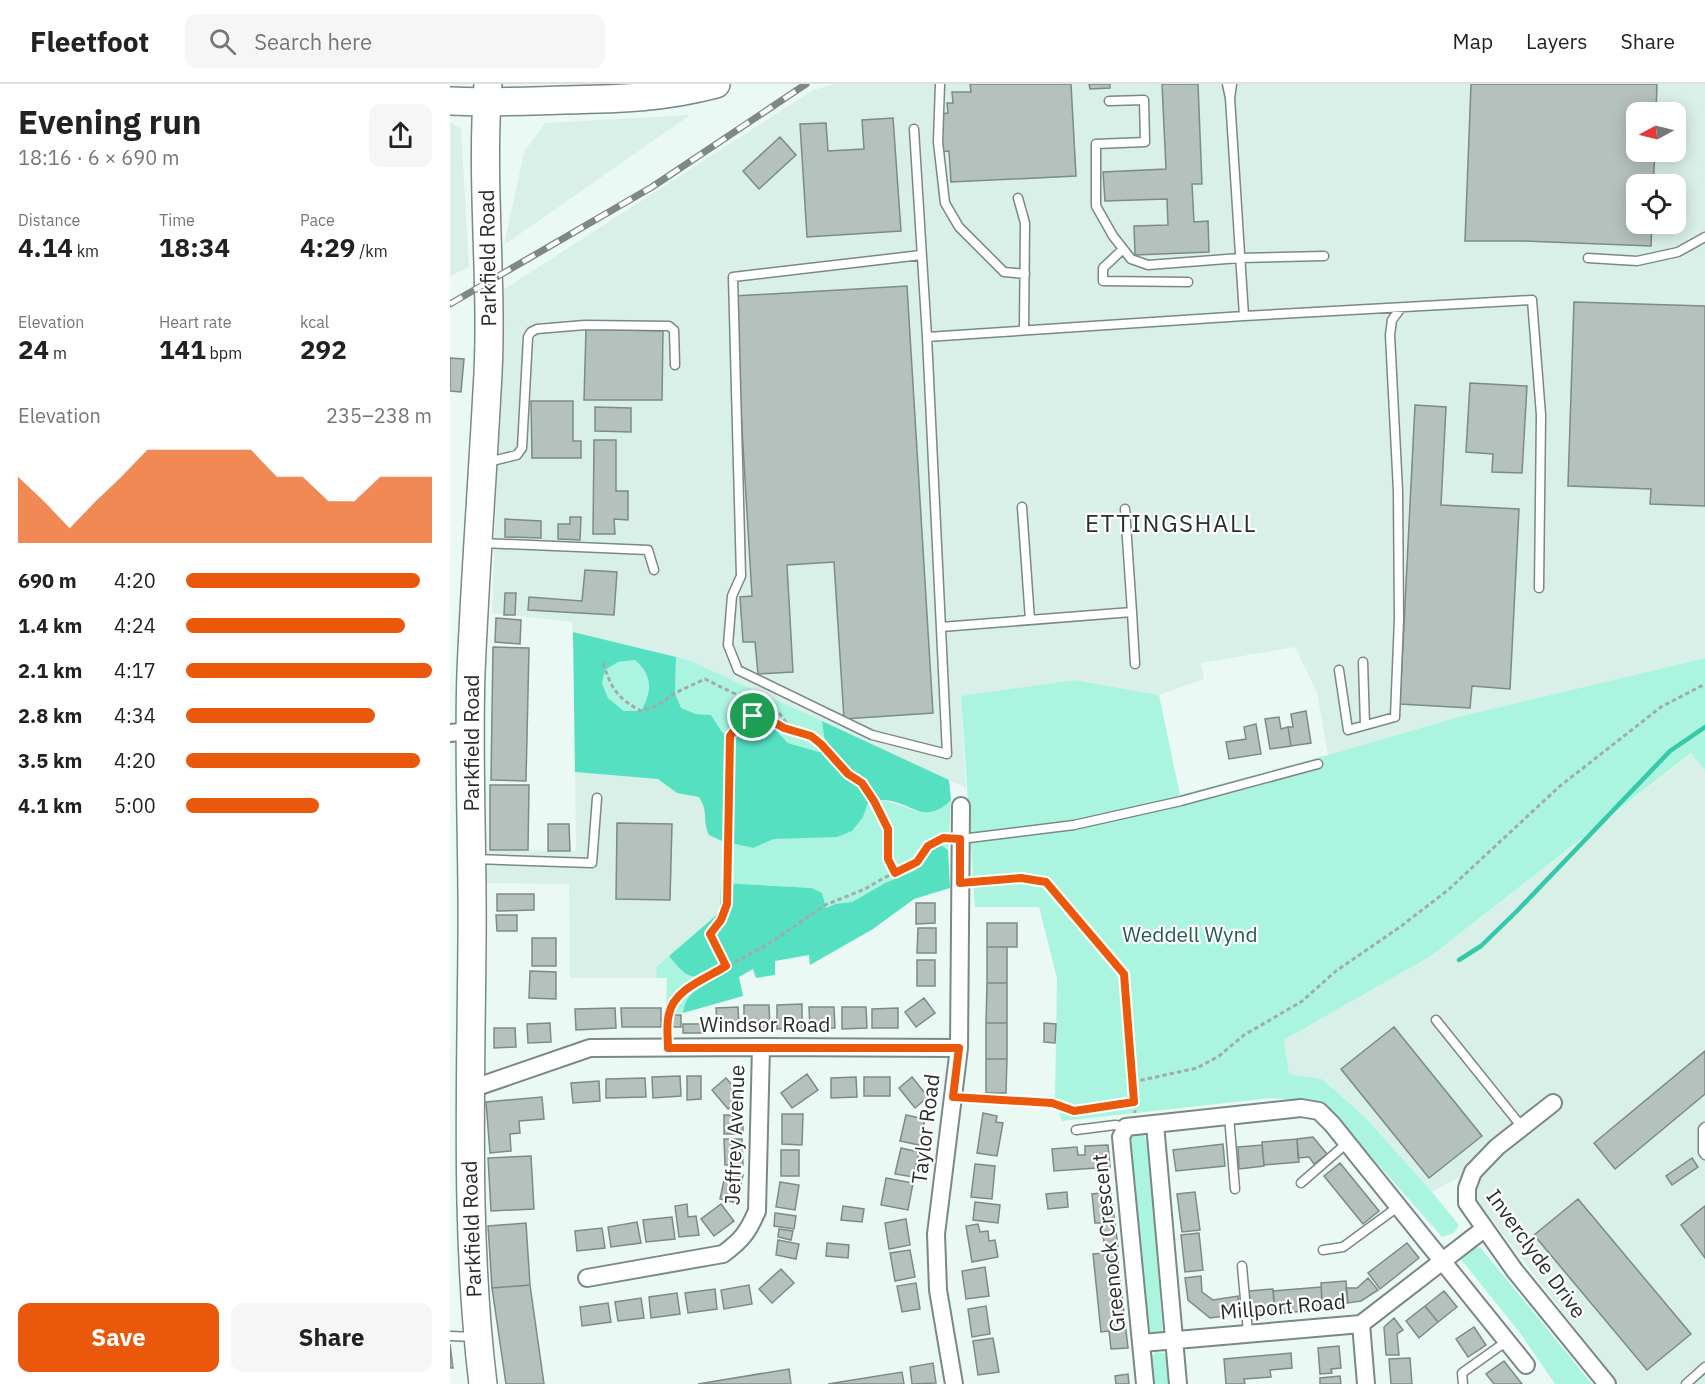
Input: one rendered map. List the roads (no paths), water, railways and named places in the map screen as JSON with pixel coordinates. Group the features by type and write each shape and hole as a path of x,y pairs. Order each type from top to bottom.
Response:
{"main road":[{"path":"450,101 487,93 661,96 716,84"},
{"name":"Parkfield Road","path":"483,1384 472,1275 470,1192 472,859 460,732 478,543 490,316 487,227 487,93"}],"street":[{"name":"Taylor Road","path":"954,1384 938,1290 936,1234 959,1048 961,806"},
{"name":"Jeffrey Avenue","path":"587,1278 723,1254 741,1241 749,1230 757,1211 761,1047"},
{"name":"Windsor Road","path":"471,1089 590,1048 959,1048"},
{"name":"Inverclyde Drive","path":"1553,1103 1497,1147 1473,1172 1467,1188 1467,1203 1515,1271 1607,1384"},
{"path":"1131,1127 1301,1108 1313,1109 1325,1116 1526,1365"},
{"path":"1155,1124 1178,1384"},
{"name":"Greenock Crescent","path":"1131,1127 1121,1137 1145,1384"},
{"name":"Millport Road","path":"1142,1343 1361,1323 1484,1229"},
{"path":"1361,1323 1366,1384"}],"lane":[{"path":"940,84 938,142 945,203 959,227 1004,272 1025,274"},
{"path":"1227,84 1230,98 1244,316"},
{"path":"1230,98 1232,84"},
{"path":"1109,101 1144,100 1145,142 1096,144 1096,206 1113,236 1131,259 1148,265 1324,255"},
{"path":"914,129 927,337 948,754 872,735 738,670 728,645 732,596 741,576 733,277 921,255"},
{"path":"1018,198 1025,223 1024,330"},
{"path":"1588,258 1637,261 1678,252 1705,237"},
{"path":"1123,249 1103,268 1103,281 1188,282"},
{"path":"927,337 1532,300 1541,416 1539,588"},
{"path":"1339,670 1348,730 1395,717 1399,619 1398,491 1390,335 1392,320 1401,308"},
{"path":"482,463 516,455 522,448 528,337 537,329 585,325 669,326 674,330 675,365"},
{"path":"1022,507 1030,620"},
{"path":"1125,509 1135,664"},
{"path":"478,543 648,550 654,570"},
{"path":"941,627 1132,612"},
{"path":"1363,662 1365,725"},
{"path":"960,839 1074,825 1180,801 1318,764"},
{"path":"472,859 592,863 597,798"},
{"path":"1436,1020 1522,1127"},
{"path":"1229,1116 1235,1189"},
{"path":"1076,1130 1115,1125 1131,1127"},
{"path":"1704,1128 1702,1152 1705,1155"},
{"path":"1301,1183 1347,1143"},
{"path":"1323,1250 1343,1247 1399,1206"},
{"path":"1242,1266 1248,1332"},
{"path":"450,1336 477,1337"},
{"path":"1463,1384 1462,1373 1507,1341"},
{"path":"1686,1384 1705,1368"}],"waterway":[{"path":"1459,960 1481,946 1517,911 1670,751 1705,727"}],"railway":[{"path":"450,304 652,187 806,84"}],"district":[{"name":"ETTINGSHALL","path":"1171,524"}],"park label":[{"name":"Weddell Wynd","path":"1190,935"}]}
